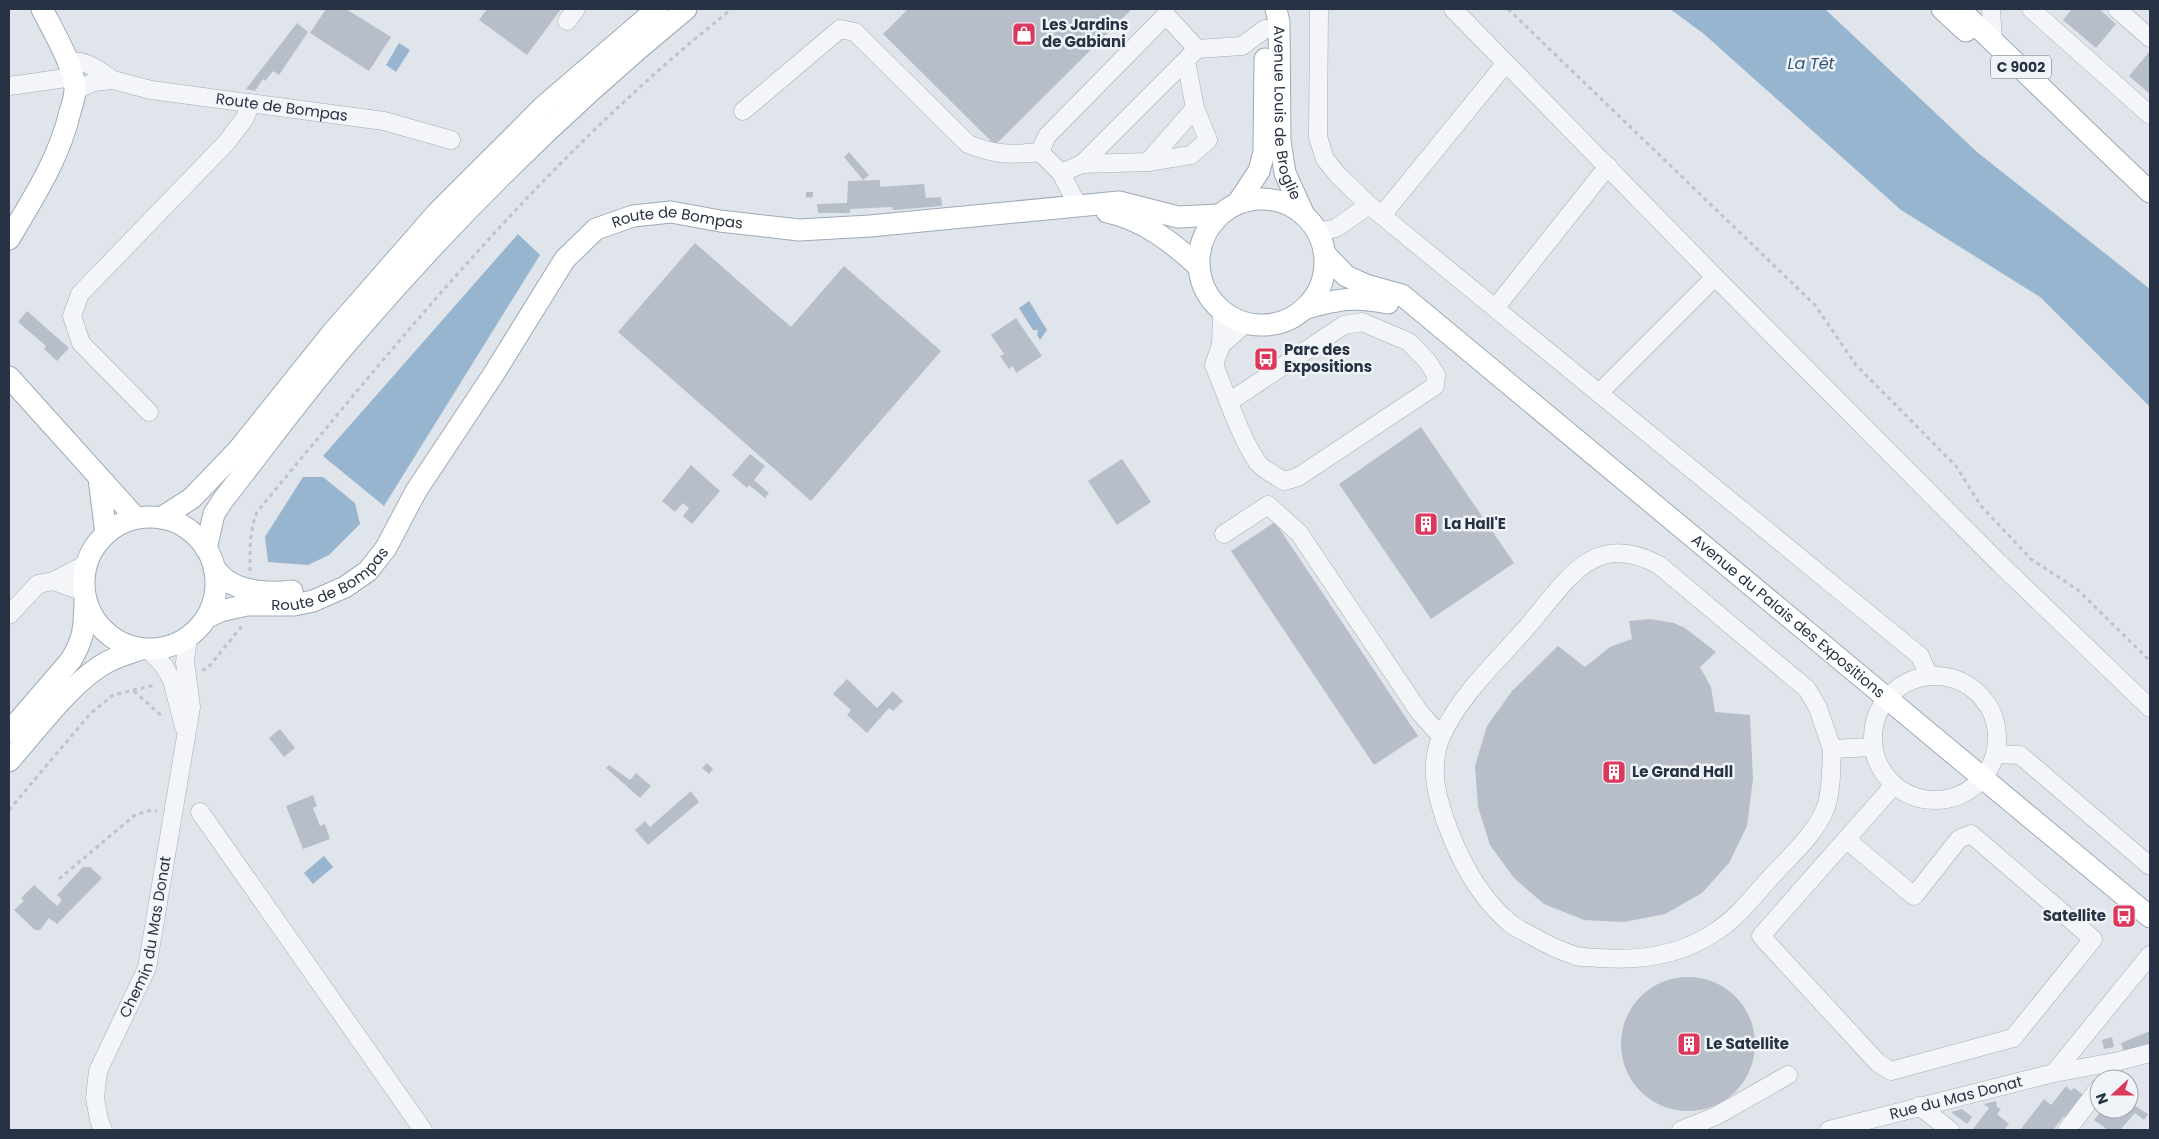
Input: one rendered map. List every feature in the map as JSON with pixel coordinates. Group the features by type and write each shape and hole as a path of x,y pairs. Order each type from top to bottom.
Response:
{"main road":[{"path":"9,239 51,168 65,133 72,76 42,9"},
{"path":"160,518 192,498 239,449 332,333 438,213 544,106 657,9"},
{"path":"9,761 63,699 98,667 112,659 145,650 170,647 188,638 206,618 213,602 216,585 210,559 214,514 346,344 397,286 541,137 686,9"},
{"name":"Avenue Louis de Broglie","path":"1276,9 1279,22 1280,141 1285,173 1304,215"},
{"name":"C 9002","path":"1942,9 1999,61 2081,127"},
{"name":"C 9002","path":"1959,9 2150,192"},
{"name":"Avenue Louis de Broglie","path":"1237,204 1259,171 1264,152 1266,19"},
{"path":"1254,199 1272,199 1289,205 1304,215 1318,232 1324,254 1324,274 1318,292 1306,308 1293,318 1278,324 1261,326 1245,324 1222,312 1210,299 1202,283 1198,266 1200,247 1207,230 1218,215 1237,204 1254,199"},
{"name":"Route de Bompas","path":"210,559 227,580 247,597 294,605 313,601 345,587 368,571 380,556 416,491 493,375 565,259 596,229 633,216 671,212 720,221 799,230 870,226 1119,202 1178,216 1218,215"},
{"name":"Route de Bompas","path":"1078,206 1116,214 1147,227 1172,243 1198,266"},
{"name":"Avenue du Palais des Expositions","path":"1324,254 1346,276 1366,285 1402,295 1426,317 1888,697 2150,917"},
{"name":"Avenue du Palais des Expositions","path":"1306,308 1334,300 1363,298 1398,305 1426,317"},
{"path":"9,377 136,518"},
{"path":"99,478 106,534"},
{"path":"9,732 71,660 78,648 84,634 86,564 94,547 106,534 120,524 136,518 160,518 179,524 194,534 210,559"},
{"path":"85,595 93,617 105,632 122,644 145,650"},
{"name":"Route de Bompas","path":"206,618 247,597"}],"street":[{"path":"1319,9 1318,137 1325,159 1337,174 1376,209 1920,656 1929,676"},
{"path":"1453,9 1715,277 1999,563 2150,708"},
{"path":"1991,9 1993,41"},
{"path":"2031,9 2150,115"},
{"path":"2117,9 2150,38"},
{"path":"1040,152 1047,136 1166,15 1192,55 1196,108 1208,140 1191,155 1148,162 1082,164"},
{"path":"1061,174 1082,164 1192,55 1242,46 1266,19"},
{"path":"743,111 840,29 855,32 968,144 990,153 1020,154 1040,152"},
{"path":"1242,46 1265,62"},
{"path":"72,76 78,60 93,66 112,80"},
{"path":"1318,232 1336,228 1376,209 1506,63"},
{"path":"9,86 47,82 72,76 94,82 112,80"},
{"name":"Route de Bompas","path":"112,80 151,90 384,121 451,140"},
{"path":"149,412 81,343 72,316 80,294 226,143 245,118 251,103"},
{"path":"1148,162 1196,108"},
{"path":"1040,152 1061,174 1078,206"},
{"path":"1496,307 1608,166"},
{"path":"1599,393 1715,277"},
{"path":"1222,312 1221,345 1214,365 1230,402 1259,464 1284,481 1298,477 1435,386 1436,375 1428,362 1409,342 1362,322 1344,325 1230,402"},
{"path":"1221,345 1245,324"},
{"path":"1224,534 1268,505 1299,533 1420,713 1442,736"},
{"path":"1626,552 1640,555 1659,565 1807,689 1818,708 1832,749 1831,783 1826,808 1810,833 1746,905 1716,932 1685,948 1647,958 1612,959 1578,956 1545,944 1512,924 1490,902 1471,876 1440,809 1434,778 1442,736 1464,699 1564,582 1589,561 1610,553 1626,552"},
{"path":"9,615 38,584 54,581 86,564"},
{"path":"54,581 85,595"},
{"name":"Chemin du Mas Donat","path":"104,1130 99,1120 95,1098 98,1070 147,968 186,737 179,678 185,662 188,638"},
{"name":"Chemin du Mas Donat","path":"145,650 179,678"},
{"path":"1929,676 1949,677 1967,685 1982,698 1992,715 1997,734 1995,754 1983,778 1971,789 1956,797 1940,800 1924,799 1908,794 1894,785 1880,768 1873,747 1873,729 1878,712 1888,697 1900,686 1914,679 1929,676"},
{"path":"1832,749 1873,747"},
{"path":"1995,754 2020,755 2150,866"},
{"path":"1846,840 1914,896 1959,839 1971,834 2093,939 2013,1038 1891,1071 1878,1063 1761,936 1894,785"},
{"path":"200,812 423,1130"},
{"path":"2054,1073 2150,955"},
{"name":"Rue du Mas Donat","path":"1829,1130 2054,1073 2119,1061 2150,1052"},
{"path":"2113,1069 2119,1061"},
{"path":"1681,1130 1716,1116 1788,1075"},
{"path":"2067,1130 2089,1101"},
{"path":"1920,1106 1950,1130"}],"path":[{"path":"9,810 90,714 113,695 134,691 207,669 237,634 246,620 249,540 251,526 257,512 365,382 485,243 617,107 732,9"},
{"path":"1508,9 1815,305 1856,365 1956,466 1981,506 2031,559 2078,590 2150,661"},
{"path":"134,691 164,717"},
{"path":"59,879 135,815 151,810 173,814"}],"water":[{"name":"La Têt","path":"1670,9 1825,9 1977,152 2150,289 2150,407 2040,297 1901,210 1704,34"},
{"path":"399,43 410,50 396,72 386,65"},
{"path":"518,234 540,255 384,506 323,456"},
{"path":"1029,301 1047,330 1040,340 1037,335 1038,330 1033,330 1019,308"},
{"path":"303,477 323,477 355,503 360,524 329,555 308,565 268,562 265,537"},
{"path":"324,856 333,867 313,884 304,873"}],"building":[{"path":"326,9 346,9 391,37 369,71 310,33"},
{"path":"487,9 561,9 527,55 479,20"},
{"path":"908,9 1132,9 995,145 883,34"},
{"path":"2072,9 2099,9 2116,24 2096,48 2063,20"},
{"path":"297,23 308,32 279,75 273,71 265,81 263,79 255,91 246,89"},
{"path":"2150,51 2150,94 2129,76"},
{"path":"849,152 869,175 863,180 844,157"},
{"path":"880,180 880,187 924,184 926,198 941,197 942,206 893,210 892,207 850,209 850,213 818,213 817,204 847,203 848,181"},
{"path":"806,192 813,192 813,197 806,198"},
{"path":"695,243 791,327 844,266 941,351 811,501 618,332"},
{"path":"27,311 69,348 57,361 44,349 46,346 18,322"},
{"path":"1016,318 1042,356 1016,373 1013,366 1009,369 1000,356 1004,354 991,335"},
{"name":"La Hall'E","path":"1421,427 1514,563 1431,619 1339,484"},
{"path":"750,454 765,466 754,480 769,493 765,498 749,485 747,488 732,475"},
{"path":"1122,459 1151,502 1117,525 1088,481"},
{"path":"691,465 720,491 692,524 683,516 689,508 683,503 675,512 662,501"},
{"path":"1275,522 1418,736 1374,765 1231,551"},
{"name":"Le Grand Hall","path":"1650,619 1674,623 1685,628 1716,652 1700,667 1711,687 1715,712 1750,715 1753,779 1747,826 1729,863 1702,893 1665,914 1624,922 1584,920 1544,904 1514,878 1490,845 1478,807 1475,766 1487,726 1512,691 1558,646 1585,667 1610,647 1632,639 1629,621"},
{"path":"847,679 877,708 893,691 903,701 893,711 889,708 867,733 847,715 851,710 833,694"},
{"path":"280,729 295,748 284,757 269,738"},
{"path":"707,763 713,769 709,774 702,768"},
{"path":"609,765 630,780 636,773 651,786 640,798 606,768"},
{"path":"691,791 699,802 648,845 635,830 645,821 650,827"},
{"path":"313,795 317,806 313,808 320,826 325,824 330,839 303,849 286,806"},
{"path":"83,867 90,867 102,878 57,924 49,918 40,930 35,930 14,910 24,901 21,898 34,885 57,906 62,900 57,895"},
{"name":"Le Satellite","path":"1688,977 1714,982 1736,996 1750,1018 1755,1044 1750,1070 1736,1092 1714,1106 1688,1111 1662,1106 1640,1092 1626,1070 1621,1044 1626,1018 1640,996 1662,982"},
{"path":"2150,1031 2150,1044 2124,1052 2121,1043"},
{"path":"2112,1037 2114,1047 2104,1049 2102,1040"},
{"path":"2066,1086 2071,1091 2074,1088 2086,1097 2069,1119 2064,1116 2053,1130 2020,1130 2044,1099 2051,1105"},
{"path":"1996,1101 1997,1107 2001,1109 1997,1114 2009,1124 2004,1130 1974,1130 1989,1108 1984,1104"},
{"path":"2139,1108 2148,1114 2144,1120 2139,1116"},
{"path":"1962,1109 1972,1117 1967,1124 1951,1112"},
{"path":"2130,1119 2120,1130 2108,1130 2094,1120"}],"place":[{"name":"Les Jardins de Gabiani","path":"1024,34"},
{"name":"Parc des Expositions","path":"1266,359"},
{"name":"La Hall'E","path":"1426,524"},
{"name":"Le Grand Hall","path":"1614,772"},
{"name":"Satellite","path":"2124,916"},
{"name":"Le Satellite","path":"1689,1044"}]}
